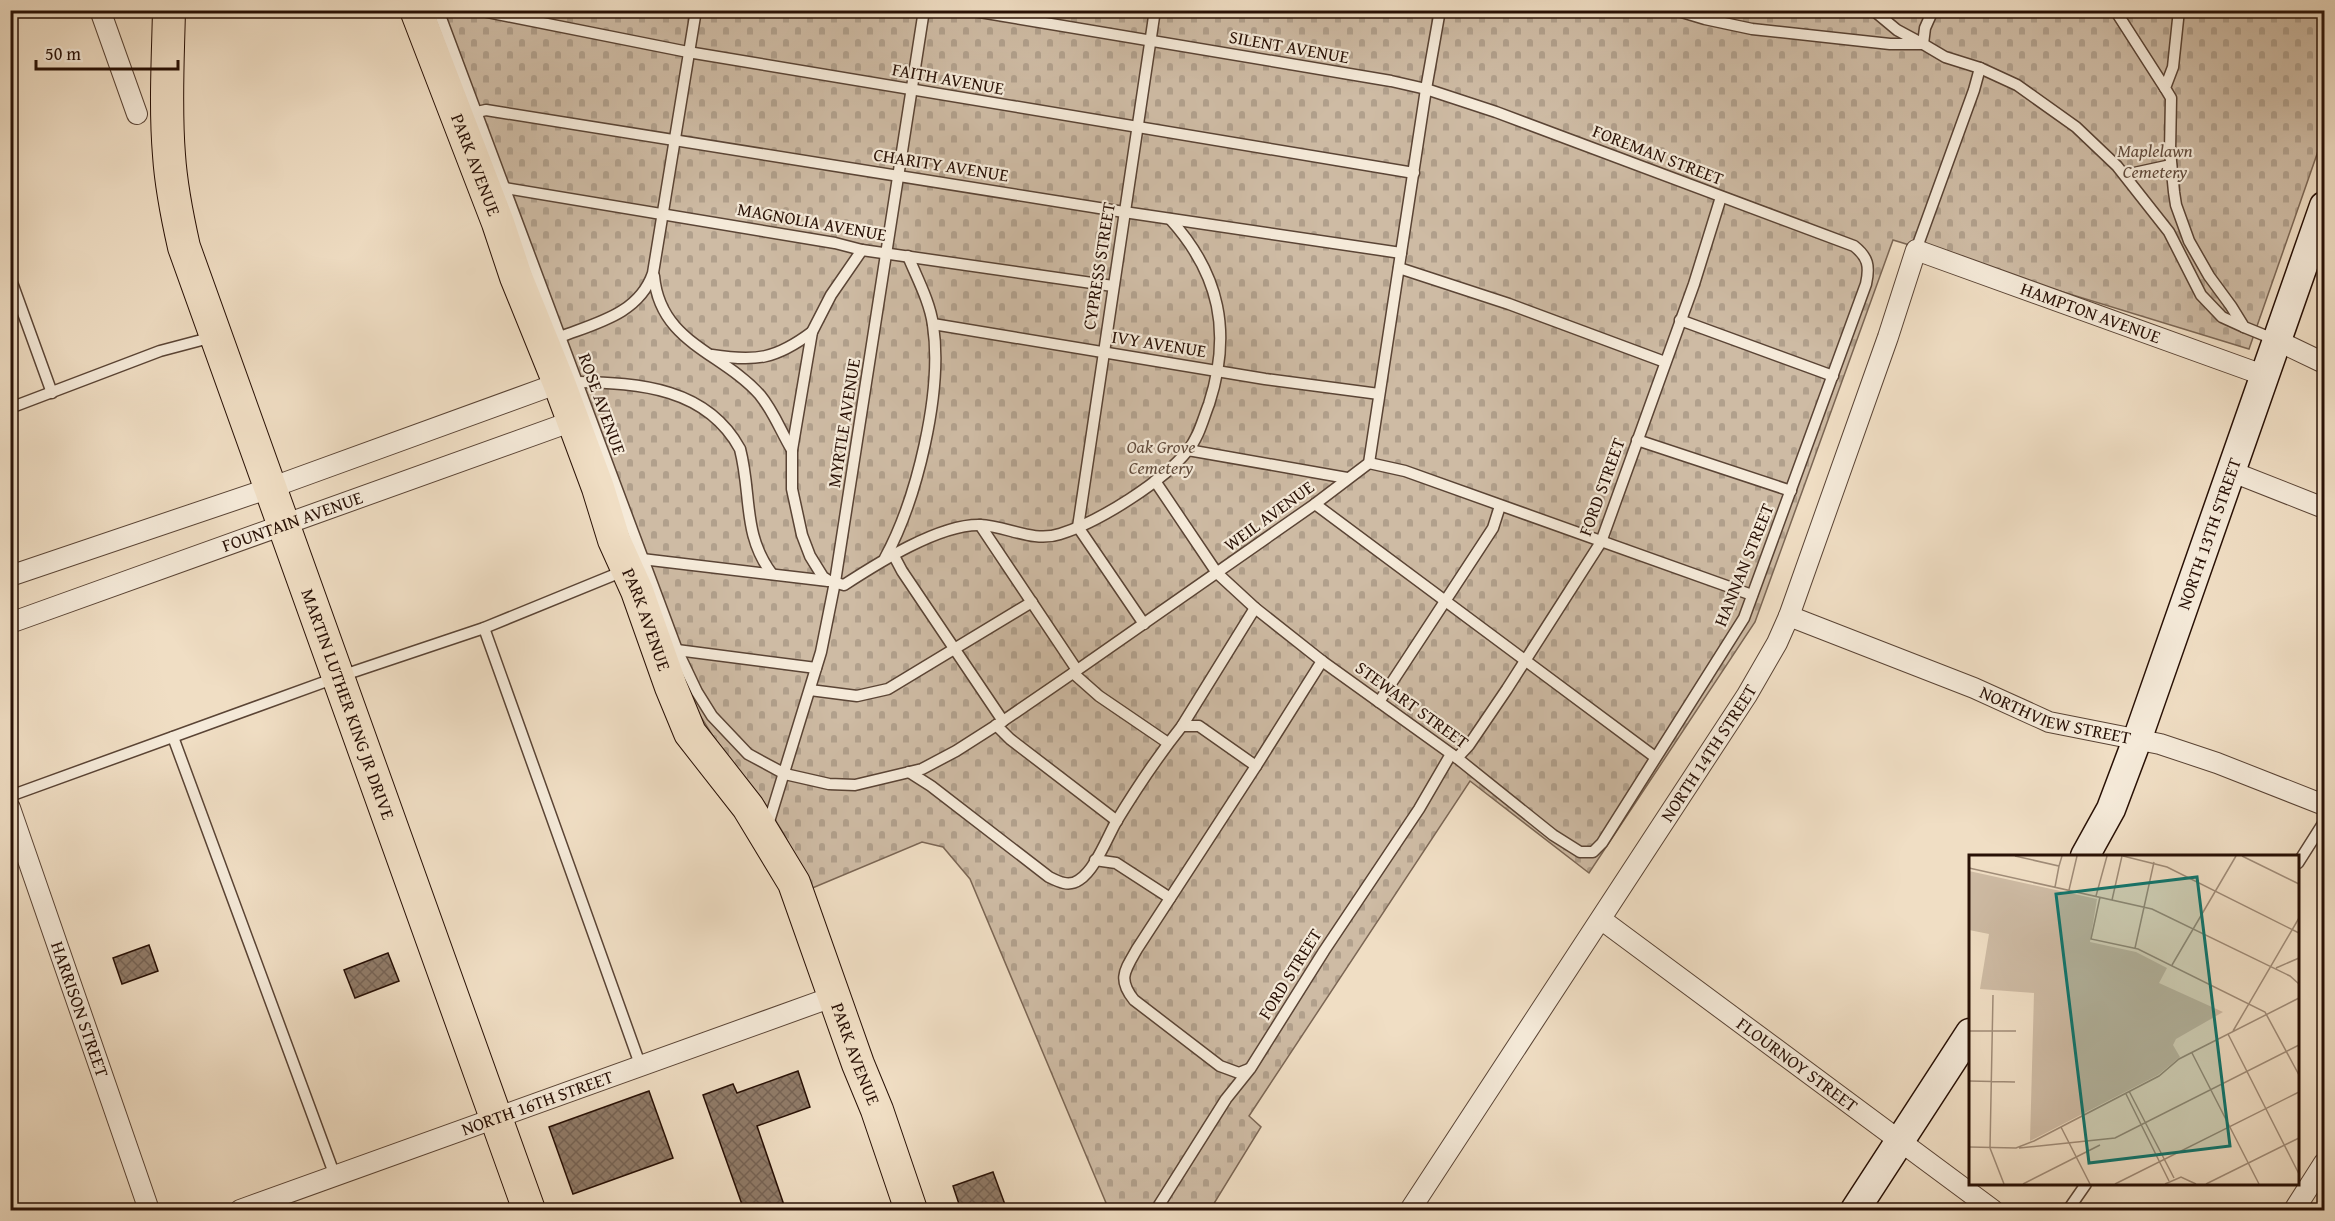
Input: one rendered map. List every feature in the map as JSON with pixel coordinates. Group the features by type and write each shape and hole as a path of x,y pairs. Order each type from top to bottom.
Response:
{"main road":[{"name":"MARTIN LUTHER KING JR DRIVE","path":"169,10 168,154 173,197 184,247 530,1210"},
{"name":"PARK AVENUE","path":"416,10 498,223 516,277 568,383 573,421 634,564 637,591 671,687 690,733 748,807 794,883 911,1210"},
{"name":"NORTH 13TH STREET","path":"2086,855 2111,809 2137,740 2325,206"},
{"path":"1855,1210 1969,1036"}],"street":[{"path":"100,10 137,114"},
{"name":"HAMPTON AVENUE","path":"1916,250 2264,375"},
{"name":"NORTH 14TH STREET","path":"1410,1210 1602,920 1747,695 1777,643 1789,616 1916,250"},
{"path":"2276,340 2325,363"},
{"path":"10,576 270,488 568,383"},
{"name":"FOUNTAIN AVENUE","path":"10,623 573,421"},
{"path":"2230,471 2325,508"},
{"name":"NORTHVIEW STREET","path":"1789,616 1974,688 2049,722 2160,744 2217,763 2325,805"},
{"name":"HARRISON STREET","path":"10,808 149,1210"},
{"name":"FLOURNOY STREET","path":"1602,920 1993,1210"},
{"name":"NORTH 16TH STREET","path":"240,1210 835,996"},
{"path":"2294,1210 2325,1163"}],"lane":[{"name":"ROSE AVENUE","path":"438,10 560,337 568,383 634,564 693,685 712,717 748,754 785,774"},
{"name":"FAITH AVENUE","path":"477,10 688,52 1414,173"},
{"path":"560,337 623,312 641,296 649,284 653,273 696,10"},
{"name":"MYRTLE AVENUE","path":"765,834 816,668 887,253 924,10"},
{"name":"SILENT AVENUE","path":"968,10 1426,89"},
{"name":"CYPRESS STREET","path":"1078,527 1102,352 1155,10"},
{"path":"1440,10 1369,463 1405,471 1752,595"},
{"path":"1675,10 1704,20 1752,29 1890,44 1923,44"},
{"path":"1873,10 1897,30 1945,57 1980,68 2017,85 2047,105 2083,134 2125,175 2169,232 2201,295 2222,317 2276,340"},
{"path":"1923,44 1925,28 1933,10"},
{"path":"2115,10 2171,98 2171,165 2176,205 2189,241 2209,276 2244,327"},
{"path":"2165,88 2173,67 2179,10"},
{"path":"1916,250 1980,68"},
{"name":"FOREMAN STREET","path":"1426,89 1507,116 1854,246 1863,253 1869,264"},
{"name":"CHARITY AVENUE","path":"477,112 486,110 1124,212 1401,253"},
{"path":"2125,175 2171,165"},
{"name":"MAGNOLIA AVENUE","path":"505,188 663,213 835,243 862,250 1113,286"},
{"name":"FORD STREET","path":"1156,1210 1226,1099 1250,1069 1324,951 1454,756 1469,745 1601,542 1721,197"},
{"path":"10,796 338,677 484,628 634,564 772,574 844,585 889,556 962,527 980,525 1046,537 1078,527 1155,481 1188,450 1203,422 1219,371 1221,337 1218,313 1208,273 1197,252 1170,219"},
{"path":"832,582 823,577 810,556 802,535 792,489 792,450 812,332 831,295 862,250"},
{"path":"889,556 902,522 923,448 935,374 933,324 908,256"},
{"name":"HANNAN STREET","path":"1593,852 1602,843 1744,618 1866,284 1869,264"},
{"path":"1399,268 1509,304 1665,362"},
{"path":"653,273 659,303 673,327 759,394 776,418 792,450"},
{"path":"10,277 52,393"},
{"path":"1680,320 1833,376"},
{"name":"IVY AVENUE","path":"933,324 1219,371 1379,394"},
{"path":"707,354 738,359 771,355 785,351 812,332"},
{"path":"10,408 160,351 216,336"},
{"path":"568,383 598,382 675,393 698,404 720,422 734,438 740,450 751,533 763,562 772,574"},
{"path":"1637,440 1791,491"},
{"path":"1188,450 1347,478"},
{"name":"WEIL AVENUE","path":"785,774 830,784 855,785 922,770 939,761 1000,723 1144,624 1315,504 1369,463"},
{"name":"STEWART STREET","path":"1155,481 1217,573 1255,608 1322,661 1454,756 1553,835 1580,852 1593,852"},
{"path":"1315,504 1655,757"},
{"path":"1379,702 1493,528 1500,506"},
{"path":"980,525 1075,671 1099,696 1168,743"},
{"path":"1078,527 1144,624"},
{"path":"889,556 902,571 953,648 1010,739 1117,820"},
{"path":"810,690 857,696 880,692 911,677 953,648 1032,602"},
{"path":"909,772 931,786 1049,877 1061,883 1071,884 1082,879 1117,820 1168,743 1182,726 1255,608"},
{"path":"484,628 641,1067"},
{"path":"677,650 816,668"},
{"path":"1250,1069 1239,1073 1220,1066 1134,999 1125,989 1124,978 1126,968 1322,661"},
{"path":"1182,726 1199,726 1256,766"},
{"path":"173,737 335,1176"},
{"path":"2299,861 2325,822"},
{"path":"1095,860 1116,863 1170,898"},
{"path":"2068,1210 2085,1185"}],"green space":[{"name":"Oak Grove Cemetery","path":"427,11 2324,11 2324,134 2249,349 1893,240 1755,622 1589,873 1470,781 1249,1116 1261,1127 1210,1210 1109,1210 970,879 943,847 922,842 810,889 784,834 764,802 728,760 682,687"}],"building":[{"path":"149,945 158,971 122,984 113,958"},
{"path":"388,953 399,981 355,998 344,970"},
{"path":"798,1071 810,1107 757,1126 785,1208 744,1210 703,1095 733,1084 737,1093"},
{"path":"649,1091 673,1158 573,1194 549,1127"},
{"path":"993,1172 1007,1210 961,1210 953,1186"}],"park label":[{"name":"Maplelawn Cemetery","path":"2155,161"}]}
